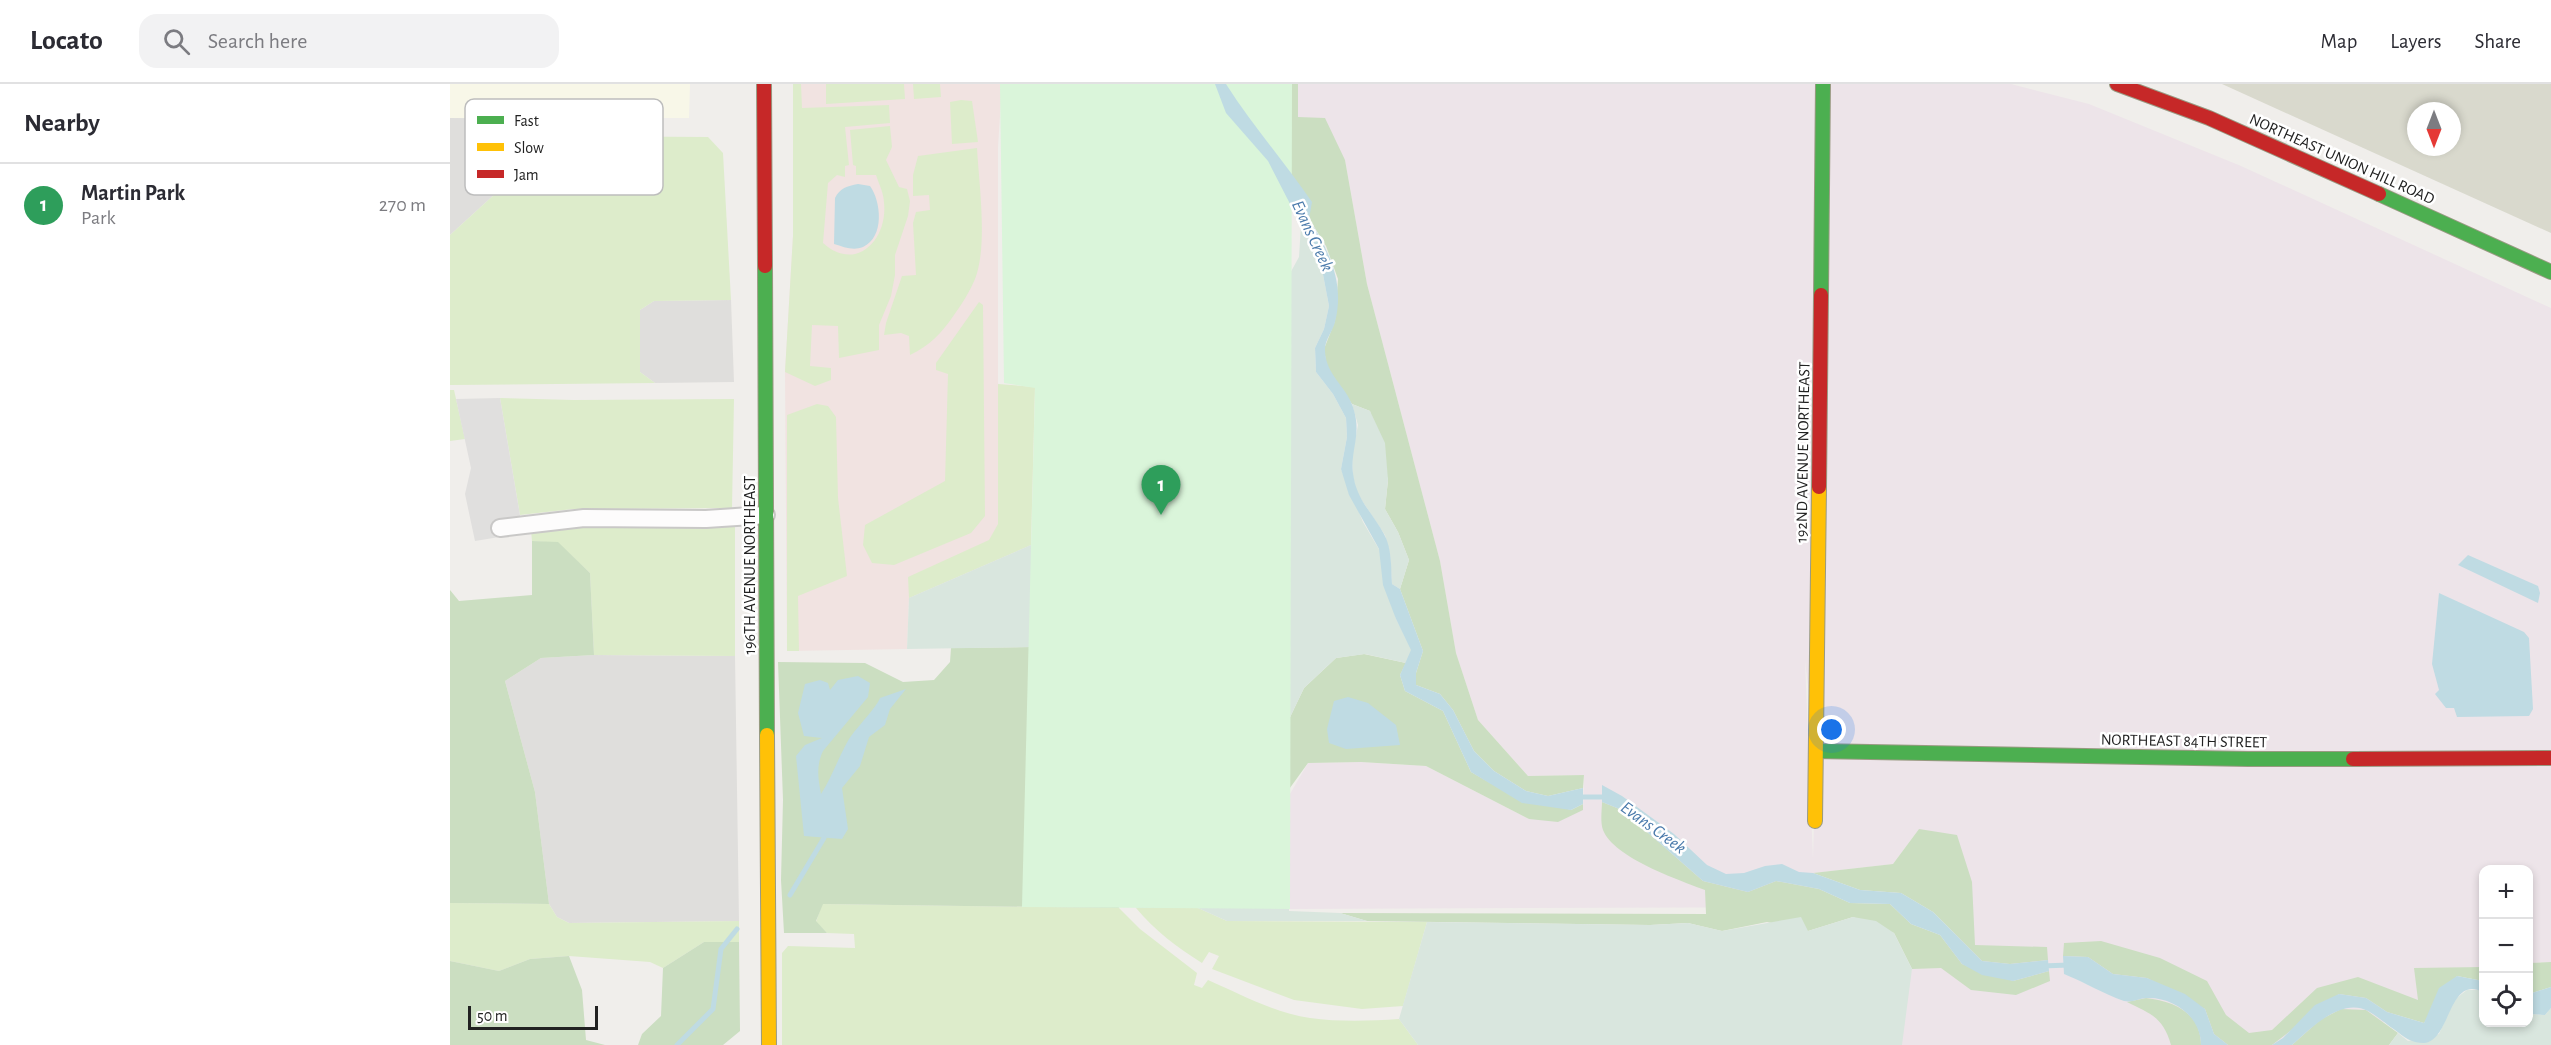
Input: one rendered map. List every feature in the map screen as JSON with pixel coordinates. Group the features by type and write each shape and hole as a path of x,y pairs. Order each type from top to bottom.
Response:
{"street":[{"name":"196TH AVENUE NORTHEAST","path":"764,84 769,1045"},
{"name":"192ND AVENUE NORTHEAST","path":"1815,821 1823,84"},
{"name":"NORTHEAST UNION HILL ROAD","path":"2117,84 2208,118 2551,272"},
{"path":"500,528 584,518 706,519 766,515"},
{"name":"NORTHEAST 84TH STREET","path":"1816,751 2248,759 2551,758"}],"shaded area":[{"path":"450,84 690,84 689,118 663,118 663,99 465,99 465,118 450,118"},
{"path":"793,84 1002,84 998,147 998,383 1031,545 909,598 907,649 787,651 785,372 793,236"},
{"path":"1298,84 2011,84 2089,104 2241,166 2551,308 2551,962 2533,963 2533,865 2479,865 2479,967 2472,968 2345,1045 1892,1045 1912,969 1965,925 1919,829 1893,864 1814,873 1815,907 1290,909 1290,794 1308,763 1361,762 1426,766 1529,819 1583,810 1584,775 1528,776 1478,720 1456,653 1440,561 1367,284 1345,160 1298,117","holes":["1805,661 1816,751 1813,859"]},
{"path":"2222,84 2551,84 2551,233"},
{"path":"450,118 465,118 465,195 494,195 450,235"},
{"path":"1301,225 1321,264 1329,306 1324,329 1315,348 1316,372 1333,394 1346,418 1347,437 1341,469 1363,522 1380,551 1396,619 1412,650 1406,663 1365,654 1336,658 1304,688 1282,734 1287,792 1289,911 1340,913 1367,921 1227,921 1198,908 1136,908 1278,295 1299,257"},
{"path":"731,300 734,382 655,383 640,372 640,310 654,301"},
{"path":"500,398 523,533 475,541 465,494 471,468 456,399"},
{"path":"1352,404 1370,411 1385,443 1388,480 1385,509 1398,532 1409,560 1400,589 1392,584 1390,554 1385,535 1357,493 1352,457 1358,425"},
{"path":"1031,545 1032,647 907,649 909,598"},
{"path":"594,655 735,656 739,921 569,923 557,917 549,904 535,792 505,681 541,658"},
{"path":"1801,917 1808,931 1853,917 1876,921 1894,933 1912,969 1902,1045 1418,1045 1399,1019 1427,922 1650,925 1688,923 1722,931"},
{"path":"2467,990 2479,990 2479,1027 2533,1027 2533,1014 2545,1015 2551,1008 2551,1045 2389,1045 2398,1033 2408,1041 2439,1034 2454,1000"}],"green space":[{"path":"793,84 801,84 802,108 889,105 890,123 845,127 849,165 845,166 845,177 837,175 828,183 823,243 835,251 847,254 858,253 867,248 881,229 884,216 883,196 876,175 856,175 850,130 890,126 892,147 886,160 899,187 907,189 910,201 908,216 895,255 895,275 891,296 879,325 879,350 839,358 838,326 812,325 810,366 831,368 831,380 815,386 785,372 793,236"},
{"path":"826,84 904,84 905,99 826,104"},
{"path":"913,84 940,84 941,97 914,99"},
{"path":"1000,84 1292,84 1290,909 1022,907 1035,388 1004,383"},
{"path":"1226,84 1298,84 1298,117 1325,118 1345,160 1367,284 1440,561 1456,653 1478,720 1528,776 1584,775 1583,788 1548,796 1526,791 1494,771 1474,751 1453,710 1440,694 1416,685 1416,673 1423,651 1400,589 1409,560 1398,532 1385,509 1388,480 1370,411 1352,404 1327,368 1324,349 1335,321 1338,279 1326,246"},
{"path":"972,101 978,142 952,144 950,102"},
{"path":"663,137 708,137 723,153 731,300 654,301 640,310 640,372 655,383 450,385 450,235 494,195 663,195"},
{"path":"977,148 982,233 979,265 975,279 945,328 929,343 910,355 909,336 901,333 884,335 902,276 916,275 913,223 916,212 930,210 929,195 913,196 913,175 918,156"},
{"path":"979,302 983,305 985,516 971,533 894,565 872,563 863,545 865,525 945,481 948,374 936,370 936,363"},
{"path":"998,384 1035,387 1031,545 909,598 908,577 989,540 998,524"},
{"path":"450,390 454,390 465,439 450,441"},
{"path":"500,398 734,399 732,508 573,509 520,515"},
{"path":"817,404 828,406 836,417 838,498 847,576 798,596 799,651 787,651 787,415"},
{"path":"735,523 735,656 594,655 590,573 558,543 532,541 531,530 590,524"},
{"path":"532,541 558,542 590,573 594,655 541,658 505,681 535,792 549,904 450,903 450,590 459,601 532,595"},
{"path":"1032,647 1119,908 823,904 816,921 827,933 784,933 781,880 783,800 778,662 865,663 903,682 934,680 950,662 951,648"},
{"path":"1364,654 1406,663 1400,675 1405,691 1443,711 1471,772 1492,784 1571,810 1583,804 1583,810 1558,822 1529,819 1426,766 1361,762 1308,763 1287,792 1282,734 1304,688 1336,658"},
{"path":"1602,802 1622,810 1703,881 1748,892 1776,881 1819,889 1850,903 1890,904 1911,924 1940,935 1962,964 2013,981 2049,971 2050,981 2016,995 1971,990 1941,968 1912,969 1894,933 1853,917 1808,931 1767,922 1722,931 1688,923 1650,925 1367,921 1340,913 1706,914 1705,890 1648,867 1620,850 1609,840 1602,827"},
{"path":"1919,829 1957,835 1972,882 1975,945 2047,947 2048,960 2010,964 1982,961 1933,912 1901,893 1860,890 1813,873 1893,864"},
{"path":"450,903 549,904 557,917 569,923 739,921 739,942 704,942 663,968 650,962 569,956 530,959 499,971 450,961"},
{"path":"822,904 1119,908 1140,929 1197,973 1194,985 1202,988 1208,980 1245,997 1297,1016 1355,1021 1399,1019 1418,1045 782,1045 782,953 788,946 855,948 854,934 827,933 816,922"},
{"path":"1136,908 1198,908 1227,921 1427,922 1403,1006 1362,1009 1294,1000 1212,969 1219,956 1209,952 1202,963 1167,938"},
{"path":"2101,941 2160,958 2207,981 2226,1015 2249,1033 2272,1030 2317,988 2358,977 2418,1000 2414,968 2479,967 2479,980 2457,976 2424,1023 2387,1012 2366,998 2339,994 2272,1045 2228,1045 2214,1034 2205,1009 2147,978 2113,974 2088,957 2063,956 2064,943"},
{"path":"704,942 739,942 740,1031 723,1045 638,1045 642,1034 661,1016 663,968"},
{"path":"569,956 582,990 586,1040 605,1045 450,1045 450,961 499,971 530,959"},
{"path":"2551,962 2551,987 2533,993 2533,963"},
{"path":"2146,998 2166,1002 2184,1011 2196,1025 2201,1045 2171,1045 2164,1028 2155,1017 2127,1002"},
{"path":"2341,1009 2366,1010 2398,1033 2389,1045 2292,1045 2320,1020"}],"water":[{"path":"1215,84 1226,84 1312,202 1309,219 1329,255 1338,294 1335,322 1325,347 1326,359 1332,374 1350,400 1356,418 1353,469 1356,487 1387,540 1391,558 1392,584 1400,589 1423,651 1416,673 1416,685 1440,694 1453,710 1474,751 1494,771 1526,791 1548,796 1583,788 1583,804 1571,810 1522,803 1471,772 1443,711 1405,691 1400,675 1411,650 1383,585 1379,549 1349,495 1341,469 1347,437 1346,418 1333,394 1316,372 1315,348 1324,329 1329,306 1321,264 1268,161 1226,113"},
{"path":"858,184 870,186 877,200 879,218 875,235 870,242 863,247 852,249 834,244 835,198 844,188"},
{"path":"2468,555 2538,586 2540,593 2538,603 2458,565"},
{"path":"2439,593 2524,632 2529,638 2533,709 2529,716 2457,717 2454,708 2446,708 2435,694 2439,690 2432,664"},
{"path":"858,676 870,683 868,697 823,751 818,772 821,794 849,739 880,698 906,689 890,709 885,725 869,737 860,766 842,788 848,829 842,839 804,836 796,756 805,745 822,738 804,736 798,713 805,684 820,680 828,683 830,690 838,680"},
{"path":"1348,697 1368,703 1396,725 1400,745 1346,749 1329,743 1327,729 1334,701"},
{"path":"1602,785 1622,796 1674,834 1707,865 1726,874 1744,873 1765,866 1782,864 1799,872 1813,873 1860,890 1901,893 1933,912 1982,961 2010,964 2048,960 2049,971 2013,981 1982,975 1962,964 1940,935 1911,924 1890,904 1850,903 1819,889 1776,881 1748,892 1703,881 1622,810 1602,802"},
{"path":"2063,956 2088,957 2113,974 2147,978 2185,994 2205,1009 2214,1034 2228,1045 2201,1045 2200,1035 2191,1018 2176,1005 2167,1001 2147,998 2124,1001 2064,974"},
{"path":"2457,976 2479,980 2479,991 2472,989 2463,992 2456,1000 2440,1032 2433,1039 2424,1043 2408,1039 2368,1011 2347,1008 2327,1017 2292,1045 2272,1045 2283,1038 2315,1005 2339,994 2366,998 2387,1012 2424,1023 2439,988"},
{"path":"2551,987 2551,1008 2545,1015 2533,1014 2533,993"}],"waterway":[{"name":"Evans Creek","path":"1578,797 1607,797"},
{"path":"790,895 824,838"},
{"path":"677,1045 713,1009 721,949 737,929"},
{"name":"Evans Creek","path":"2042,966 2069,965"}],"traffic: fast":[{"path":"1821,295 1823,84"},
{"path":"2379,194 2551,272"},
{"path":"765,266 767,735"},
{"path":"1816,751 2353,759"}],"traffic: slow":[{"path":"1815,821 1819,487"},
{"path":"767,735 769,1045"}],"traffic: jam":[{"path":"764,84 765,266"},
{"path":"2117,84 2209,118 2379,194"},
{"path":"1819,487 1821,295"},
{"path":"2353,759 2551,758"}],"place":[{"name":"Martin Park","path":"1161,515"}]}
